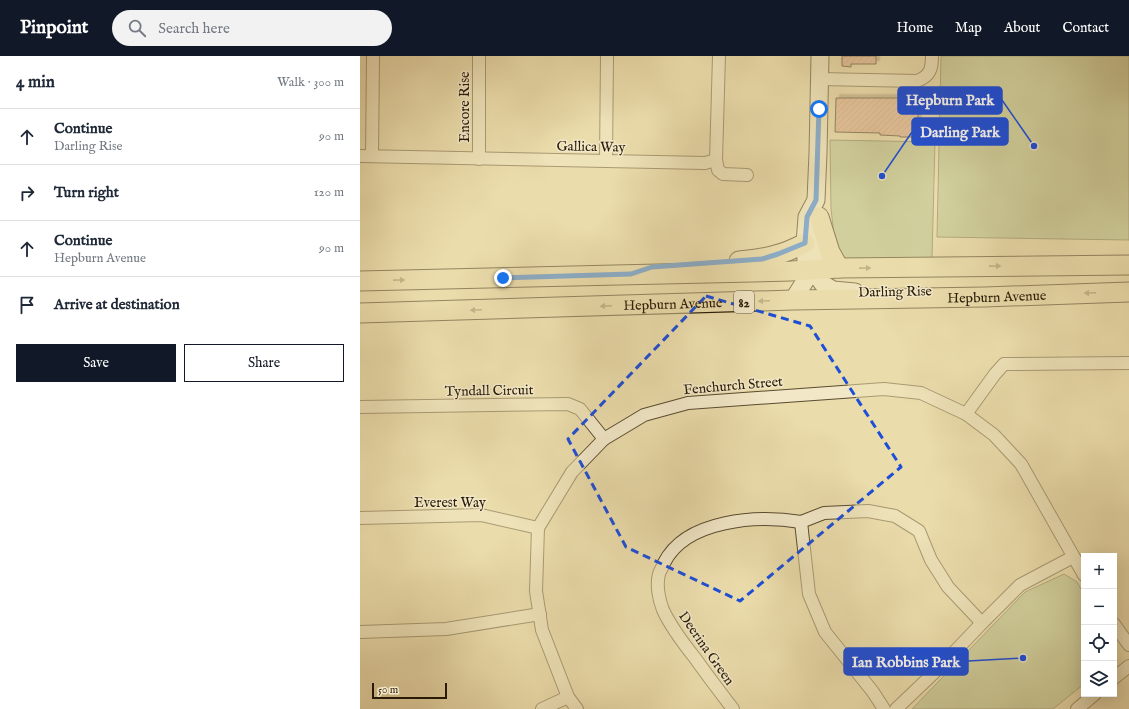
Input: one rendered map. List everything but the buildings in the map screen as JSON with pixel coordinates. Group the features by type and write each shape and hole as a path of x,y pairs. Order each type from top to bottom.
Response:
{"main road":[{"path":"817,208 830,252 839,268"},
{"path":"631,274 652,267 762,259 805,243"},
{"name":"Hepburn Avenue","path":"360,281 812,270 839,268 1129,265"},
{"name":"Hepburn Avenue","path":"360,313 1129,292"}],"street":[{"path":"366,156 373,56"},
{"name":"Encore Rise","path":"479,56 479,159"},
{"path":"606,161 607,56"},
{"path":"719,56 716,160 718,170 723,174 747,175"},
{"name":"Darling Rise","path":"793,300 817,260 820,56"},
{"path":"820,80 917,81 924,78 929,73 932,66 932,56"},
{"name":"Gallica Way","path":"366,156 706,163 716,160"},
{"name":"Darling Rise","path":"817,208 807,217 805,243 806,261 823,284 833,290 848,292 952,290 976,292 985,297"},
{"path":"966,414 1004,364 1129,363"},
{"name":"Fenchurch Street","path":"577,709 568,697 542,630 536,591 538,528 572,472 604,438 644,416 688,403 884,389 921,393 966,414 994,434 1021,464 1081,571"},
{"name":"Tyndall Circuit","path":"360,407 568,404 580,409 604,438"},
{"path":"884,709 873,692 825,632 809,594 800,522 824,513 868,511 895,516 919,531 931,560 948,587 982,622"},
{"name":"Everest Way","path":"360,518 481,515 538,528"},
{"name":"Deerina Green","path":"733,709 677,635 663,610 658,592 659,575 667,557 677,545 700,531 714,525 732,522 782,519 800,522"},
{"path":"896,709 939,668 982,622 1020,585 1073,557"},
{"path":"360,632 446,629 540,614"},
{"path":"1115,625 1129,645"},
{"path":"1117,676 1129,666"},
{"path":"542,709 568,697"},
{"path":"1077,709 1091,697"}],"highlighted area":[{"path":"706,296 810,326 901,467 740,601 626,547 568,439"}],"green space":[{"path":"941,56 1129,56 1129,240 937,237"},
{"path":"830,140 935,142 932,258 843,260 835,243 831,209"},
{"path":"1064,574 1077,582 1081,589 1081,686 1053,709 912,709 1025,592"}],"place":[{"name":"Hepburn Park","path":"1034,146"},
{"name":"Darling Park","path":"882,176"},
{"name":"Ian Robbins Park","path":"1023,658"}],"route":[{"path":"503,278 631,274 652,267 762,259 797,248 805,243 807,217 816,200 819,109"}]}
